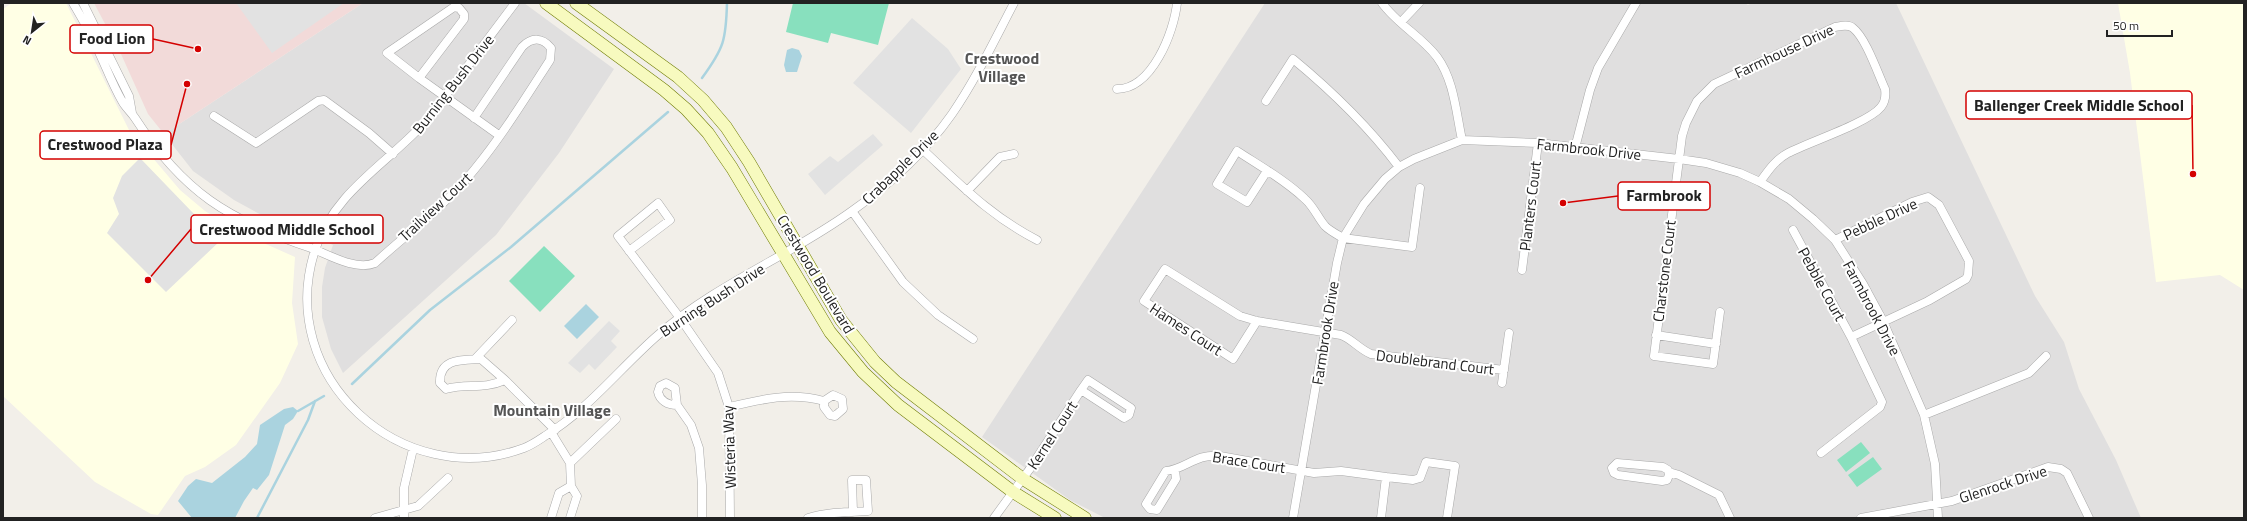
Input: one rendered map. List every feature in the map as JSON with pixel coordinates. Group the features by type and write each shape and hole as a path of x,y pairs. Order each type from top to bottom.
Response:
{"main road":[{"name":"Crestwood Boulevard","path":"546,3 658,86 686,109 708,134 732,168 782,255 830,332 863,372 898,405 1013,492 1056,518"},
{"name":"Crestwood Boulevard","path":"576,3 678,77 703,100 726,127 749,162 842,320 875,362 896,382 1023,480 1085,518"}],"street":[{"name":"Trailview Court","path":"73,3 96,43 122,102 157,150 187,183 206,198 262,231 360,265 368,266 374,263 442,205 474,171 500,136 550,60 552,54 548,44 538,39 533,39 522,47 474,118"},
{"path":"83,3 129,96 132,114"},
{"name":"Burning Bush Drive","path":"515,3 445,98 413,136 358,183 340,204 324,227 315,250 307,301 311,332 320,361 342,397 364,418 390,438 413,449 454,459 488,457 526,448 581,411 658,334 737,281 798,246"},
{"name":"Crabapple Drive","path":"798,246 852,211 892,179 922,149 950,116 974,79 1014,3"},
{"path":"1117,89 1125,89 1134,85 1154,64 1163,49 1176,13 1176,3"},
{"path":"1382,3 1437,57 1445,70 1450,85 1462,140"},
{"path":"1401,22 1419,3"},
{"path":"1575,148 1590,90 1598,68 1636,3"},
{"path":"419,78 464,19 464,14 459,8 454,7 387,53 419,78 445,98 500,136"},
{"name":"Farmhouse Drive","path":"1679,159 1686,123 1697,101 1714,84 1835,26 1848,26 1853,28 1864,44 1885,89 1886,96 1882,106 1851,124 1787,154 1773,164 1760,182"},
{"path":"1266,101 1293,59 1348,106 1368,128 1399,167"},
{"path":"214,116 256,143 318,100 324,100 393,154"},
{"name":"Farmbrook Drive","path":"1293,518 1337,263 1344,238 1376,189 1399,167 1427,152 1462,140 1538,143 1706,163 1760,182 1789,198 1835,240 1883,321 1924,415 1934,464 1938,518"},
{"name":"Planters Court","path":"1522,270 1538,143"},
{"path":"922,149 967,191 1010,226 1037,240"},
{"path":"1267,171 1247,202 1217,184 1237,152 1288,184 1307,200 1326,227 1344,238 1412,247 1420,188"},
{"path":"967,191 1000,158 1014,154"},
{"name":"Charstone Court","path":"1679,159 1654,356 1713,364 1720,312"},
{"name":"Pebble Drive","path":"1835,240 1912,202 1928,197 1940,205 1969,261 1966,280 1928,301 1883,321"},
{"name":"Wisteria Way","path":"629,251 670,220 658,203 618,236 629,251 680,318 718,373 729,407 730,518"},
{"path":"852,211 903,282 938,315 973,339"},
{"name":"Pebble Court","path":"1793,230 1851,337 1882,402 1880,407 1821,453"},
{"name":"Hames Court","path":"1257,321 1233,359 1144,301 1165,269 1240,316 1257,321 1325,333"},
{"path":"475,359 512,320"},
{"name":"Pebble Court","path":"1851,337 1883,321"},
{"name":"Doublebrand Court","path":"1325,333 1348,338 1361,350 1371,354 1504,370"},
{"name":"Doublebrand Court","path":"1502,383 1509,333"},
{"name":"Charstone Court","path":"1656,335 1716,344"},
{"path":"1924,415 2029,373 2046,356"},
{"path":"505,380 493,385 471,388 459,385 446,389 440,383 439,376 444,366 454,361 481,359 505,380 553,431 570,463 571,486 577,496 570,518"},
{"name":"Kernel Court","path":"994,518 1023,480 1081,390 1088,380 1131,408 1130,412 1124,418 1081,390"},
{"path":"729,407 775,396 790,396 824,401"},
{"path":"677,405 691,425 699,448 702,486 702,518"},
{"path":"570,463 616,419"},
{"path":"404,514 404,488 413,449"},
{"name":"Brace Court","path":"1175,470 1176,479 1156,510 1150,509 1146,504 1166,471 1175,470 1197,457 1215,455 1323,473 1341,471 1413,480 1420,478 1426,462 1455,466 1447,518"},
{"path":"1669,472 1668,478 1662,481 1618,475 1614,473 1612,468 1619,462 1663,467 1669,472 1679,475 1719,495 1730,518"},
{"name":"Glenrock Drive","path":"1936,504 1952,501 2041,469 2055,467 2061,469 2071,479 2089,518"},
{"path":"1381,518 1386,477"},
{"path":"375,518 404,514 426,500 448,478"},
{"path":"551,518 559,492 571,486"},
{"path":"1865,517 1936,504"},
{"path":"808,518 833,513 853,512"}],"shaded area":[{"path":"12,3 66,3 129,130 180,190 205,211 239,232 295,257 292,303 298,344 280,383 236,445 205,467 185,476 158,515 151,514 95,482 3,396 3,9"},
{"path":"94,3 363,3 164,134 148,114 121,54"},
{"path":"236,3 344,3 272,53"},
{"path":"363,3 524,3 614,69 559,153 496,235 343,373 331,349 322,317 322,287 325,268 333,245 307,233 283,227 234,200 193,171 164,134"},
{"path":"1265,3 1745,3 1748,5 1752,3 1896,3 2035,296 2064,342 2079,389 2116,460 2141,518 1105,518 1070,500 982,437"},
{"path":"2118,3 2244,3 2244,290 2220,275 2156,282 2130,73"},
{"path":"912,18 948,49 961,69 911,133 853,83"},
{"path":"873,134 883,145 825,195 808,174 830,156 838,162"},
{"path":"140,158 220,241 166,292 107,233 119,214 113,198 122,176"},
{"path":"609,321 620,331 611,341 617,347 595,370 589,364 580,373 568,363"}],"green space":[{"path":"793,3 889,3 878,45 831,33 828,43 786,32"},
{"path":"544,246 575,276 540,312 509,281"},
{"path":"1861,442 1870,453 1846,472 1837,460"},
{"path":"1873,457 1882,469 1857,487 1848,475"}],"water":[{"path":"792,48 799,50 802,56 797,72 786,72 784,65 787,50"},
{"path":"586,304 599,317 577,339 564,326"},
{"path":"293,407 298,411 293,419 285,425 269,475 257,490 253,488 235,518 192,518 178,501 188,486 196,479 212,483 245,457 257,444 260,425 284,409"}],"waterway":[{"path":"702,78 715,59 722,43 726,26 727,3"},
{"path":"352,384 430,310 511,247 668,112"},
{"path":"298,411 324,396"},
{"path":"257,518 308,420 315,401"}],"place":[{"name":"Food Lion","path":"198,49"},
{"name":"Crestwood Plaza","path":"187,84"},
{"name":"Ballenger Creek Middle School","path":"2193,174"},
{"name":"Farmbrook","path":"1563,203"},
{"name":"Crestwood Middle School","path":"148,280"}],"district":[{"name":"Crestwood Village","path":"1002,67"},
{"name":"Mountain Village","path":"552,410"}]}
